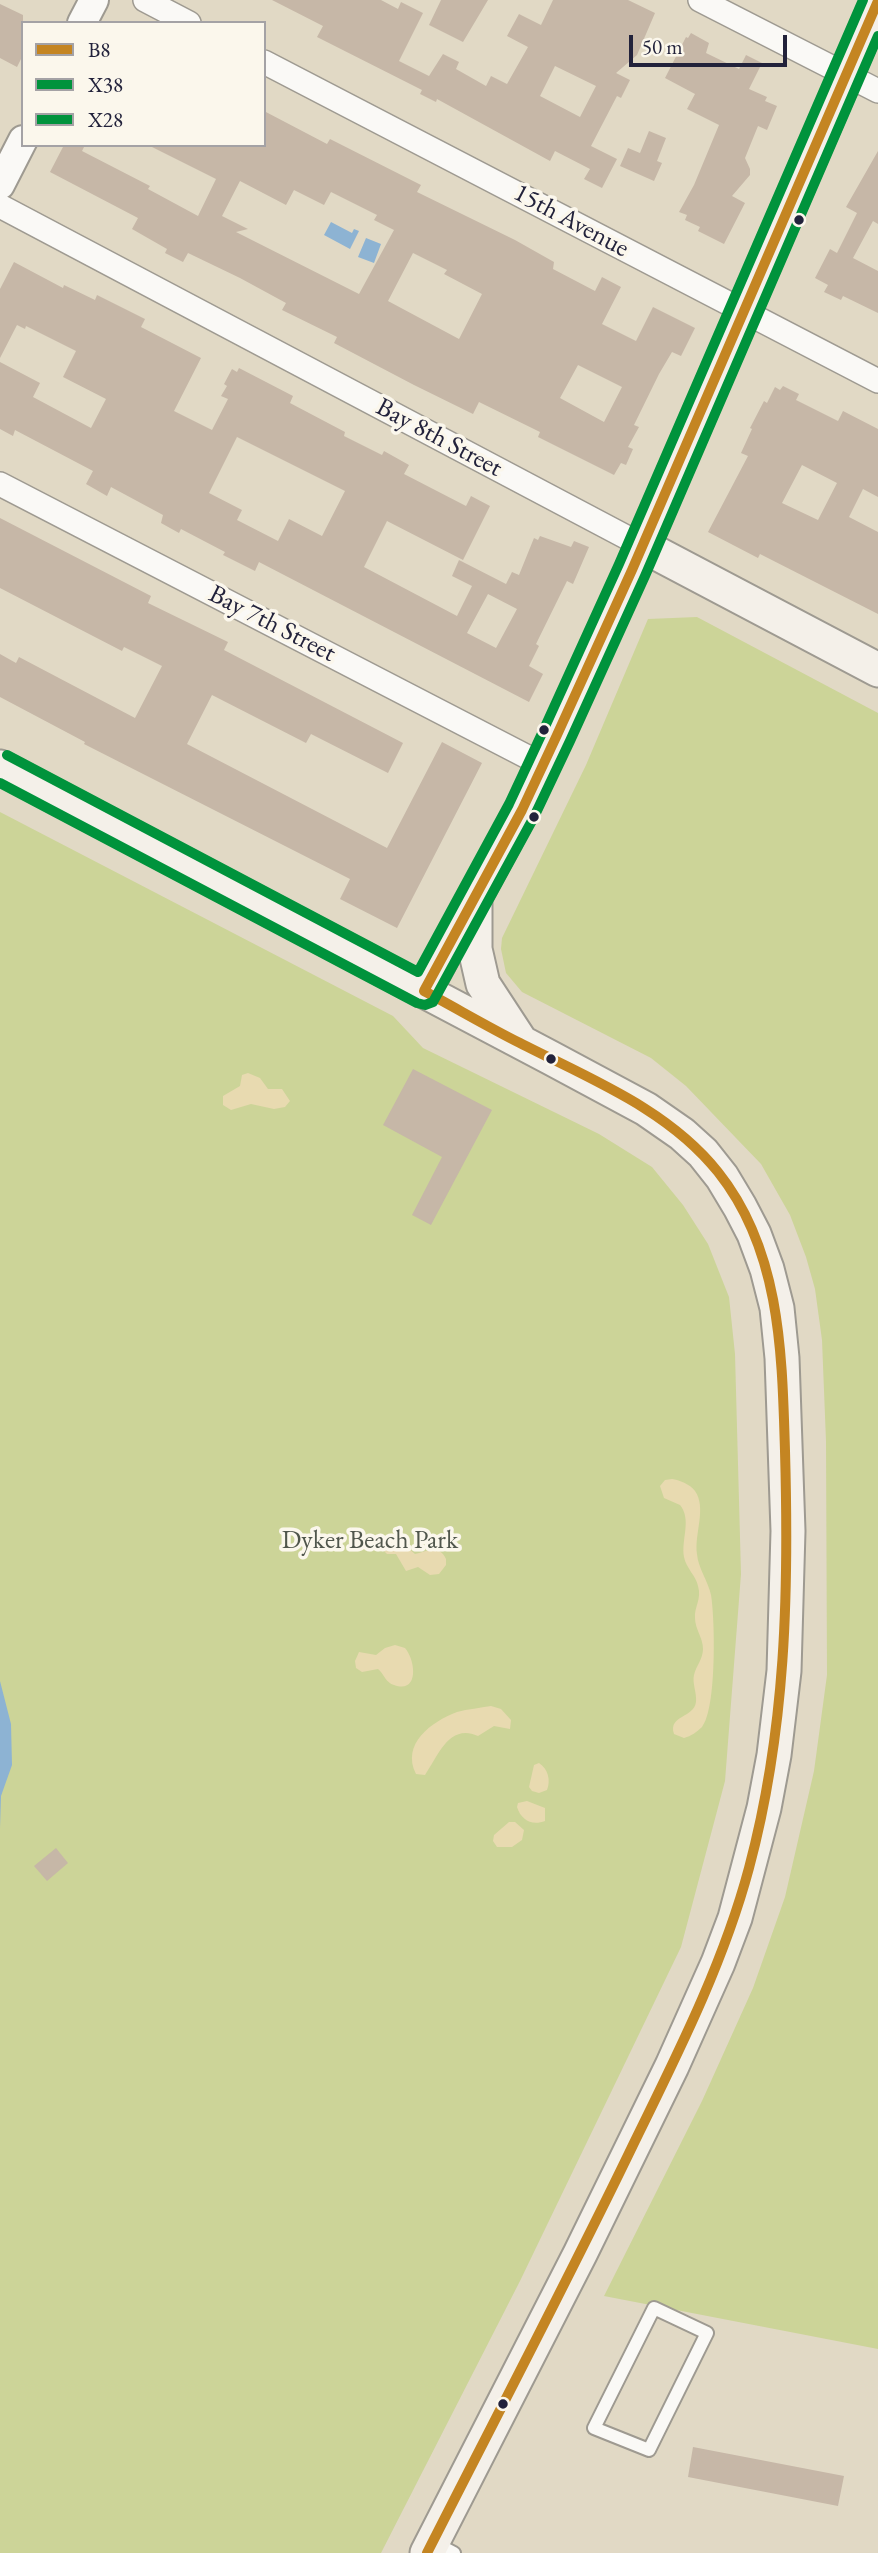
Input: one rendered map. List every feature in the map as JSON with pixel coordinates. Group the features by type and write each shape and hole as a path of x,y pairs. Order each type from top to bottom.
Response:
{"main road":[{"path":"424,991 522,810 543,765 643,546 878,1"},
{"name":"Bay 8th Street","path":"643,546 878,670"},
{"path":"0,767 646,1109 682,1134 703,1153 722,1177 754,1234 777,1308 782,1358 788,1531 786,1630 780,1710 764,1808 734,1918 718,1963 671,2066 438,2549"},
{"path":"475,896 475,949 483,984 523,1044"}],"street":[{"path":"83,21 94,0"},
{"path":"145,0 185,21"},
{"path":"700,0 878,91"},
{"name":"15th Avenue","path":"266,63 878,381"},
{"path":"0,185 21,144"},
{"name":"Bay 8th Street","path":"0,206 643,546"},
{"name":"Bay 7th Street","path":"0,484 543,765"}],"lane":[{"path":"654,2308 707,2333 649,2450 594,2428 654,2308"}],"green space":[{"path":"697,617 878,713 878,2349 604,2296 702,2101 753,1988 785,1897 814,1771 827,1675 826,1441 822,1340 815,1289 790,1215 761,1164 686,1086 651,1058 522,992 506,973 501,949 502,938 586,765 648,619"},
{"name":"Dyker Beach Park","path":"0,812 393,1016 423,1048 599,1134 652,1167 683,1205 708,1244 729,1297 735,1354 741,1574 725,1781 681,1947 520,2281 381,2553 0,2553"}],"sand":[{"path":"248,1073 260,1078 268,1089 282,1089 290,1101 285,1107 274,1109 251,1104 231,1110 223,1105 223,1096 240,1086 242,1075"},
{"path":"672,1479 690,1486 700,1505 697,1554 711,1595 713,1623 714,1663 707,1717 700,1729 684,1738 674,1734 673,1728 678,1720 691,1711 696,1702 694,1675 703,1649 695,1618 699,1591 683,1550 685,1517 680,1505 664,1498 660,1486 665,1480"},
{"path":"392,1533 403,1537 408,1548 415,1554 440,1551 446,1559 446,1565 439,1574 430,1575 418,1567 406,1571 396,1554 387,1554 381,1548 382,1540"},
{"path":"395,1645 405,1648 409,1654 413,1675 408,1685 402,1687 391,1684 378,1669 362,1672 356,1668 355,1661 359,1652 376,1655"},
{"path":"491,1706 501,1709 511,1720 510,1729 494,1726 478,1736 459,1734 440,1751 425,1775 416,1774 412,1753 421,1736 429,1728 457,1712"},
{"path":"539,1763 547,1772 549,1782 547,1790 539,1793 529,1787 534,1765"},
{"path":"527,1801 545,1808 545,1821 531,1822 521,1815 518,1803"},
{"path":"509,1822 515,1822 524,1830 522,1840 512,1847 497,1847 493,1841 494,1835"}],"water":[{"path":"331,222 352,233 354,229 359,231 350,249 324,235"},
{"path":"366,238 381,244 374,263 358,257"},
{"path":"0,1681 11,1724 12,1765 1,1796 0,1828"}],"building":[{"path":"272,0 381,0 398,9 401,2 423,13 399,61 429,76 443,54 459,62 456,69 486,86 491,76 507,84 528,47 507,36 519,14 541,25 553,0 628,0 655,13 637,55 616,73 630,80 621,98 617,96 591,146 617,159 602,188 584,179 590,169 555,151 550,161 437,99 436,102 420,94 422,90 317,37 323,26","holes":["555,66 596,86 580,117 540,96"]},
{"path":"441,0 488,0 463,42 429,25"},
{"path":"0,4 23,15 23,21 21,59 17,67 0,58"},
{"path":"691,33 709,43 706,53 739,69 746,55 762,63 749,89 767,97 765,101 777,106 767,130 758,126 745,158 750,175 732,196 745,203 724,244 698,231 700,227 685,220 687,215 679,212 694,185 719,125 687,109 695,94 665,78 686,37"},
{"path":"266,112 327,144 330,139 421,185 417,192 515,240 554,262 553,269 595,291 602,277 621,287 602,324 636,341 653,307 695,328 681,356 672,352 659,374 634,425 639,427 628,447 633,449 626,465 621,463 614,475 538,437 540,432 479,402 473,414 334,343 337,337 282,310 286,303 240,278 188,253 183,262 165,253 167,249 132,229 138,218 50,172 63,147 84,147 82,151 150,186 148,189 198,216 216,179 152,147 266,147","holes":["240,181 286,205 294,190 324,205 331,192 377,215 374,220 394,230 359,294 236,232 248,229 222,216","413,253 447,270 444,274 482,294 459,339 388,301","578,365 622,387 604,422 560,398"]},
{"path":"649,131 666,138 657,161 662,163 654,181 620,166 628,148 640,153"},
{"path":"878,151 878,224 873,221 853,258 878,271 878,313 843,296 841,300 824,292 828,285 815,278 830,249 837,253 857,213 846,207"},
{"path":"14,262 63,288 64,285 95,300 97,295 145,319 141,327 201,358 174,411 212,430 228,399 221,396 227,386 224,384 232,369 237,372 239,368 293,396 290,403 345,432 344,436 382,455 384,451 409,465 404,474 466,506 471,496 490,506 463,560 387,521 364,567 457,616 472,586 452,576 459,560 506,584 512,572 519,575 534,538 538,540 540,536 571,547 574,541 589,547 573,584 567,581 536,644 539,646 529,666 543,674 529,702 259,562 255,571 181,529 179,533 161,523 163,515 111,487 107,496 86,484 93,471 15,430 13,436 0,429 0,362 40,383 33,397 91,428 106,399 63,377 76,351 26,326 25,329 17,325 0,358 0,289","holes":["237,437 345,491 322,536 289,519 278,541 237,520 242,510 209,493","488,594 517,609 496,648 467,633"]},
{"path":"783,386 799,394 796,400 838,421 843,411 878,429 878,497 863,489 849,517 878,532 878,614 760,554 758,558 708,532 748,456 741,453 752,429 750,428 764,401 767,403 775,387 780,390","holes":["802,465 837,483 818,520 782,503"]},
{"path":"0,518 151,596 148,603 228,642 224,650 403,743 388,773 311,734 306,743 212,695 187,744 387,848 442,742 482,763 397,928 340,899 350,879 84,744 85,742 0,697 0,654 16,663 19,657 135,718 162,666 124,647 122,651 0,588"},
{"path":"413,1069 492,1110 431,1225 412,1215 442,1157 383,1125"},
{"path":"56,1848 68,1863 47,1881 34,1866"},
{"path":"693,2447 844,2476 838,2506 688,2477"}],"transit line":[{"name":"X28","path":"7,755 418,972 509,804 544,729 619,564 863,0"},
{"name":"B8","path":"427,2553 650,2111 698,2009 726,1940 749,1868 771,1764 782,1661 786,1504 782,1378 774,1305 755,1235 739,1203 718,1172 676,1130 627,1097 424,991 522,810 557,735 632,570 878,1"},
{"name":"X38","path":"0,783 417,1003 425,1005 433,1002 534,817 570,741 645,576 878,36"}]}
